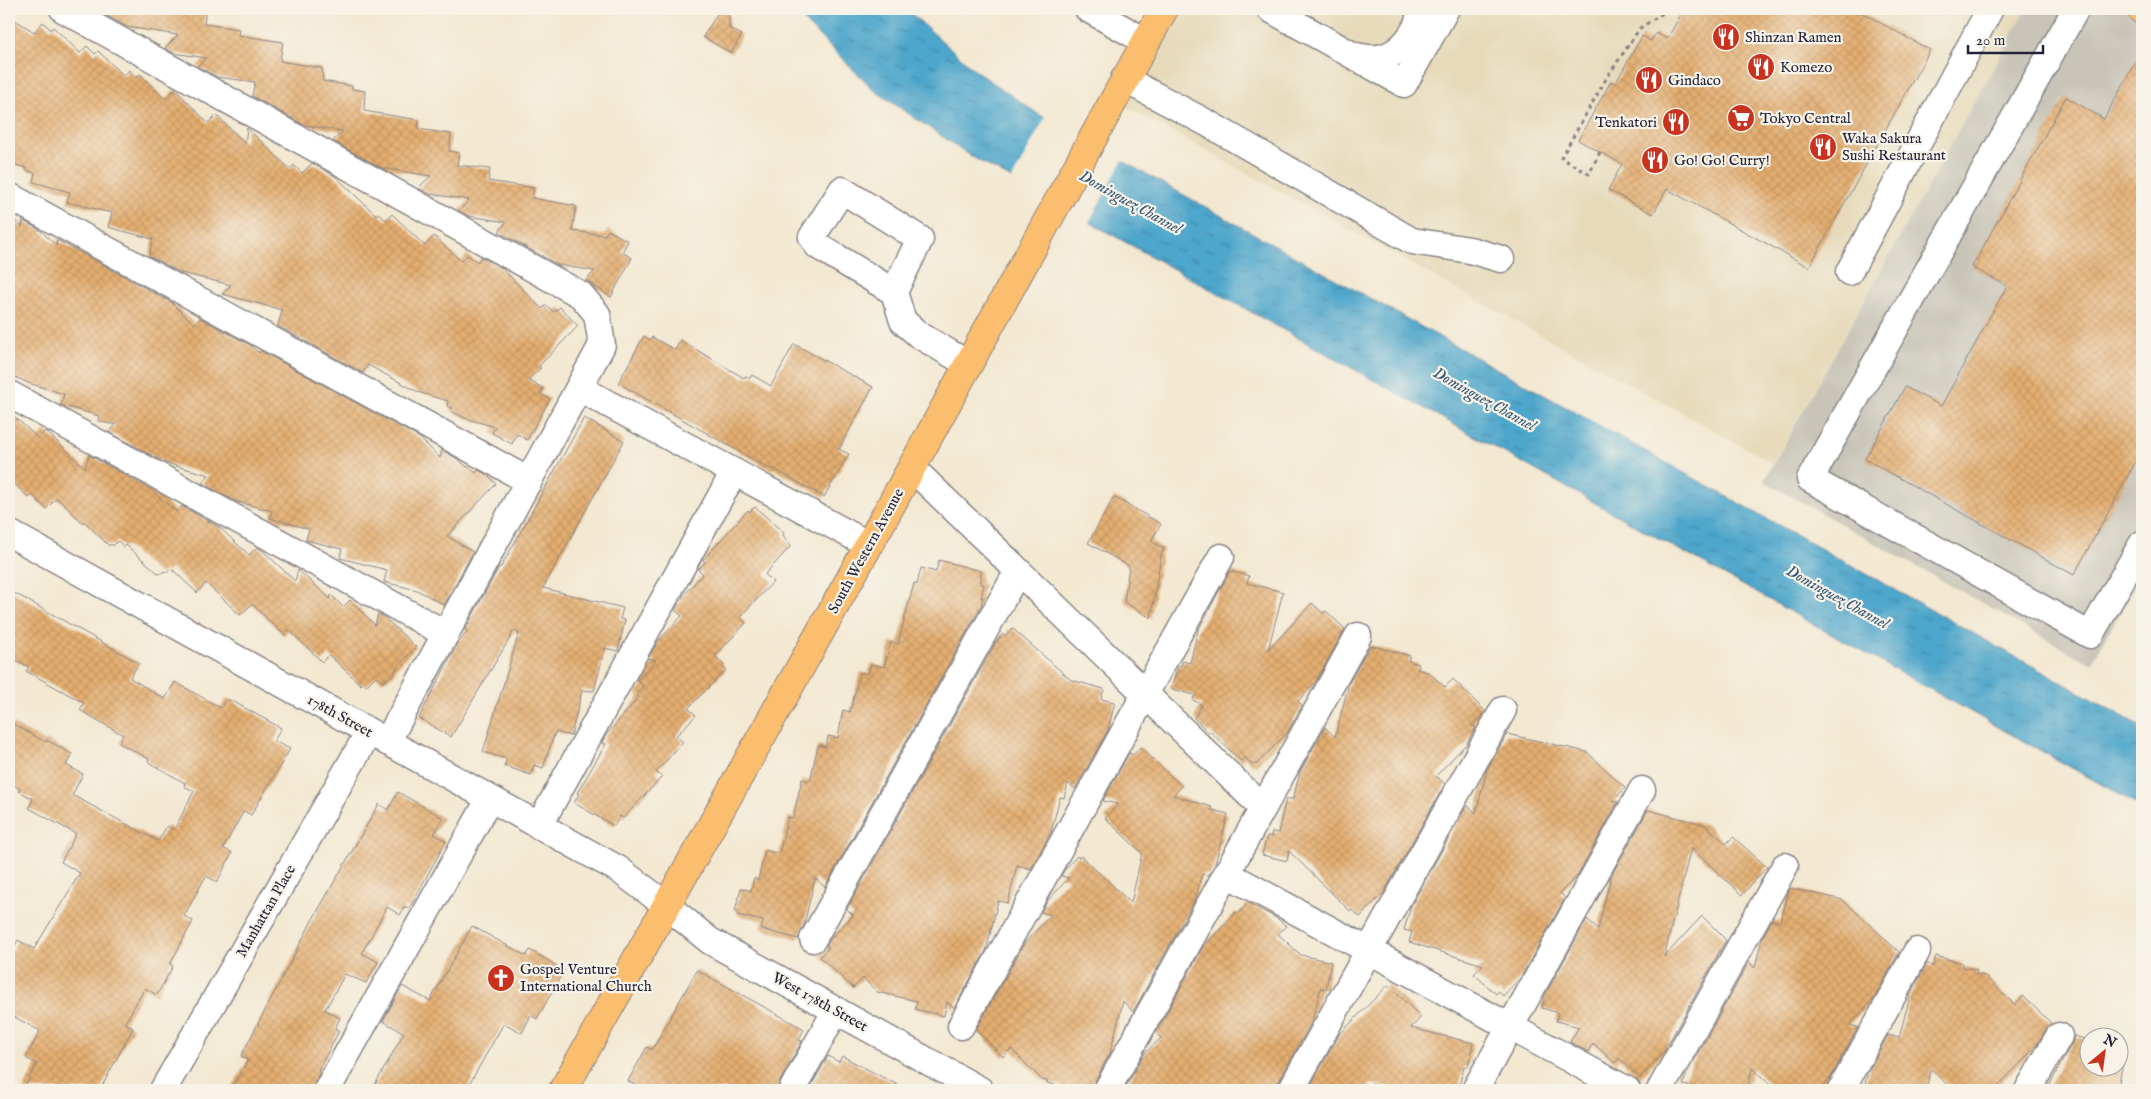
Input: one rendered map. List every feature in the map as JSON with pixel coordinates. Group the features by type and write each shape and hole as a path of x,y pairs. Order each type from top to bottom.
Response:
{"main road":[{"name":"South Western Avenue","path":"564,1090 666,905 869,546 1052,209 1164,9"}],"street":[{"name":"Manhattan Place","path":"63,9 581,295 597,314 602,345 446,634 378,737 163,1090"},
{"path":"1088,9 1145,41"},
{"path":"1270,9 1404,84 1446,9"},
{"path":"1354,56 1378,58 1399,51 1412,32 1420,15 1420,9"},
{"path":"1849,272 1990,9"},
{"path":"2076,9 1810,479 2090,635 2142,544"},
{"path":"1124,79 1208,123 1412,241 1470,250 1501,259"},
{"path":"9,196 529,480"},
{"path":"894,292 903,321 919,335 968,364"},
{"path":"579,388 869,546"},
{"path":"9,394 446,634"},
{"path":"912,468 1263,808"},
{"path":"539,826 734,472"},
{"name":"178th Street","path":"9,533 489,800 618,869 666,905"},
{"path":"961,1026 1221,557"},
{"path":"813,939 1018,571"},
{"path":"1106,1090 1358,636"},
{"path":"1291,1090 1503,710"},
{"path":"1475,1090 1642,790"},
{"path":"326,1090 489,800"},
{"path":"1660,1090 1785,866"},
{"path":"1227,874 1627,1090"},
{"name":"West 178th Street","path":"666,905 710,941 980,1090"},
{"path":"1841,1090 1917,951"},
{"path":"792,1090 836,1010"},
{"path":"2028,1090 2059,1036"}],"path":[{"path":"1600,152 1589,174 1561,158 1606,79 1640,28 1669,9"}],"shaded area":[{"path":"1176,9 2026,9 1773,463 1123,105"},
{"path":"2026,9 2129,9 2142,16 2142,574 2091,664 1764,481"}],"water":[{"name":"Dominguez Channel","path":"792,9 906,9 976,71 1038,114 2142,727 2142,807 974,158 875,91"}],"pier":[{"path":"1046,116 1124,158 1088,224 1011,181"}],"building":[{"path":"94,9 206,9 204,24 239,29 238,35 283,42 280,61 322,68 323,81 352,86 352,89 365,91 364,111 419,120 418,129 451,134 449,151 459,153 457,165 490,169 488,181 534,188 532,198 576,206 572,231 605,235 608,230 628,241 622,252 632,258 611,297 586,280 595,271 558,265 499,232 506,222 469,216 459,211 469,200 430,194 418,188 431,176 381,168 333,141 343,131 304,125 252,96 255,82 217,77 197,66 206,58 174,53 165,48 178,35 127,27"},
{"path":"720,9 729,9 729,28 742,35 731,53 703,37"},
{"name":"Tokyo Central","path":"1684,9 1855,9 1930,50 1809,267 1667,189 1653,214 1608,190 1622,164 1578,140 1611,81 1615,84 1642,36 1651,41 1656,33 1667,39"},
{"path":"9,16 34,32 43,22 51,30 53,27 80,53 87,46 95,54 98,51 124,76 129,70 136,78 140,74 165,99 175,89 208,123 216,115 245,143 247,128 290,169 294,165 302,173 312,163 335,176 376,215 378,213 386,220 392,214 425,246 434,236 461,261 467,255 478,262 481,257 502,268 542,309 546,305 554,312 560,307 578,326 528,380 543,388 540,394 550,399 527,440 517,434 512,444 492,433 495,427 465,418 451,411 452,408 447,406 448,401 418,392 368,365 363,373 278,326 282,310 222,294 231,285 181,273 149,256 153,239 108,227 112,213 67,202 70,192 33,182 35,173 9,163"},
{"path":"2142,50 2142,450 2074,575 1865,459 1905,387 1941,406 2007,286 1972,267 2066,97 2104,119"},
{"path":"9,215 22,227 23,221 40,230 56,246 57,240 171,302 194,324 200,318 250,345 259,353 261,351 420,438 440,458 442,450 458,459 476,473 478,470 488,475 496,484 447,536 473,552 444,605 417,590 384,582 387,570 340,558 342,549 306,540 309,529 270,518 272,511 235,501 202,483 209,475 166,463 109,432 116,425 98,421 99,416 61,405 64,394 28,383 9,374"},
{"path":"644,336 650,340 652,337 675,350 680,340 744,378 745,376 750,378 752,375 771,386 794,344 873,387 839,449 849,454 824,497 774,469 770,469 618,383"},
{"path":"9,412 38,438 45,431 48,433 85,468 89,455 150,489 176,512 182,506 219,527 249,555 257,547 262,550 295,581 298,570 330,599 331,595 343,607 350,600 375,625 378,614 385,618 416,647 397,667 394,674 383,682 376,676 366,686 363,683 361,685 329,655 322,662 289,630 284,635 252,604 240,615 206,583 197,593 171,568 167,573 165,571 159,574 126,545 124,547 118,541 113,546 111,544 109,546 57,498 46,509 32,495 29,498 9,479"},
{"path":"584,418 624,441 543,588 623,608 620,619 625,620 618,651 605,648 594,691 582,690 571,736 555,732 543,768 534,765 531,775 504,766 507,759 483,752 519,633 514,631 451,737 419,718 458,643 467,632 465,630 499,567 501,567"},
{"path":"1114,497 1161,524 1151,541 1164,549 1161,555 1151,618 1124,602 1129,566 1088,543"},
{"path":"755,507 784,533 783,535 791,546 765,574 773,582 740,617 746,623 715,656 724,665 722,667 726,670 688,708 696,715 676,736 683,742 656,772 662,777 623,818 620,816 614,826 574,803 579,794 577,793 606,744 602,743 606,735 639,697 636,694 643,686 637,680 656,660 648,658 658,641 682,616 675,610 684,595 703,574 698,569 705,562 703,560 748,510 749,512"},
{"path":"939,560 981,571 981,584 984,584 981,606 825,887 815,878 804,925 798,939 761,929 763,921 737,915 738,912 735,911 741,888 751,891 754,878 758,880 765,850 779,854 788,817 793,818 802,779 810,781 818,745 826,747 828,736 838,738 843,710 850,712 860,672 868,674 871,664 884,667 891,642 898,644 914,583 917,584 921,568 936,572"},
{"path":"1230,571 1249,576 1247,583 1283,592 1268,650 1312,603 1323,613 1326,611 1345,629 1315,683 1298,701 1302,706 1287,733 1256,765 1254,763 1252,765 1245,757 1241,761 1194,718 1202,705 1193,700 1195,695 1171,689 1178,666 1181,666 1182,661 1190,663 1198,630"},
{"path":"9,590 139,663 130,678 165,699 175,682 221,708 226,699 234,702 281,728 274,741 290,749 251,815 244,811 223,848 232,853 217,882 206,876 184,916 193,921 170,964 173,966 157,995 145,988 125,1023 133,1028 100,1090 23,1090 37,1064 26,1058 40,1031 9,1014 9,956 18,940 34,949 80,873 61,862 76,834 29,808 33,799 19,791 20,789 9,782 9,722 72,754 66,765 83,774 72,795 158,841 167,826 174,830 194,791 184,786 185,783 148,762 149,759 119,743 123,735 80,710 84,703 26,671 29,667 9,657"},
{"path":"1012,628 1071,680 1104,689 1101,699 1114,702 1114,706 1108,730 1075,789 1068,783 1064,798 1060,797 1051,832 1031,869 1017,865 1008,903 998,901 986,951 954,1008 947,1002 944,1016 915,1009 917,1001 877,992 863,978 853,988 820,957 829,947 826,946 831,938 853,915 847,909 996,642"},
{"path":"1370,645 1410,656 1408,661 1419,664 1417,669 1428,672 1445,687 1453,679 1485,711 1472,726 1476,727 1467,743 1436,776 1445,784 1384,892 1360,917 1352,910 1350,911 1289,851 1287,861 1262,855 1267,836 1271,837 1272,832 1278,833 1286,799 1293,799 1300,772 1325,727 1335,737 1349,683"},
{"path":"1507,734 1587,752 1625,788 1613,801 1618,802 1577,876 1560,893 1565,898 1521,977 1503,996 1499,991 1496,994 1474,974 1483,965 1409,942 1412,932 1404,930 1411,906 1467,805 1476,813 1487,770"},
{"path":"1140,747 1182,786 1173,795 1212,807 1211,810 1228,814 1215,864 1209,875 1202,874 1195,899 1133,1012 1123,1001 1110,1053 1092,1090 1074,1090 1042,1080 1011,1049 1003,1057 976,1030 1025,942 1051,915 1041,912 1048,900 1069,878 1061,876 1077,856 1079,858 1081,856 1131,903 1142,853 1105,818 1118,804 1103,801 1129,753 1133,755"},
{"path":"398,792 443,818 434,834 446,841 409,909 405,906 400,915 387,907 362,953 378,962 366,983 345,974 325,1010 340,1018 335,1028 339,1031 318,1071 320,1072 312,1089 230,1090 248,1060 241,1056 313,919 379,804 388,810"},
{"path":"1648,810 1706,825 1726,844 1733,837 1767,867 1742,895 1691,848 1664,957 1702,916 1726,940 1663,1053 1640,1078 1619,1058 1615,1063 1593,1043 1588,1052 1570,1042 1579,1027 1556,1021 1558,1013 1542,1008 1545,995 1587,919 1598,929 1611,876"},
{"path":"1790,888 1843,900 1899,952 1873,1000 1849,1025 1858,1027 1830,1079 1819,1090 1776,1090 1752,1068 1747,1090 1688,1090 1689,1086 1683,1085 1686,1075 1749,962 1755,968 1762,938 1772,920 1780,922"},
{"path":"1248,903 1278,919 1286,926 1278,934 1301,955 1331,962 1326,989 1321,988 1312,1021 1276,1090 1124,1090 1144,1054 1161,1038 1156,1033 1203,947 1236,912 1238,914"},
{"path":"472,926 526,956 530,950 564,970 537,1019 531,1015 522,1033 504,1023 466,1090 372,1090 404,1033 383,1021 402,986 430,1001"},
{"path":"1936,956 1962,963 1962,967 1977,970 1976,974 1985,976 2015,1005 2023,996 2051,1023 2034,1049 1994,1090 1953,1090 1931,1069 1926,1090 1863,1090 1868,1072 1888,1035 1899,1038 1910,996 1927,963 1933,967"},
{"path":"697,970 804,1029 799,1040 802,1041 777,1090 644,1090 628,1081 647,1047 652,1050"},
{"path":"1388,985 1421,1017 1411,1028 1473,1043 1468,1067 1464,1066 1458,1090 1400,1090 1372,1084 1366,1090 1308,1090 1339,1035"},
{"path":"2074,1036 2078,1037 2078,1076 2120,1076 2117,1090 2047,1090"},
{"path":"828,1056 839,1062 842,1056 907,1090 809,1090"}],"place":[{"name":"Shinzan Ramen","path":"1726,37"},
{"name":"Komezo","path":"1761,67"},
{"name":"Gindaco","path":"1649,80"},
{"name":"Tokyo Central","path":"1741,118"},
{"name":"Tenkatori","path":"1676,122"},
{"name":"Waka Sakura Sushi Restaurant","path":"1823,147"},
{"name":"Go! Go! Curry!","path":"1655,160"},
{"name":"Gospel Venture International Church","path":"501,978"}]}
